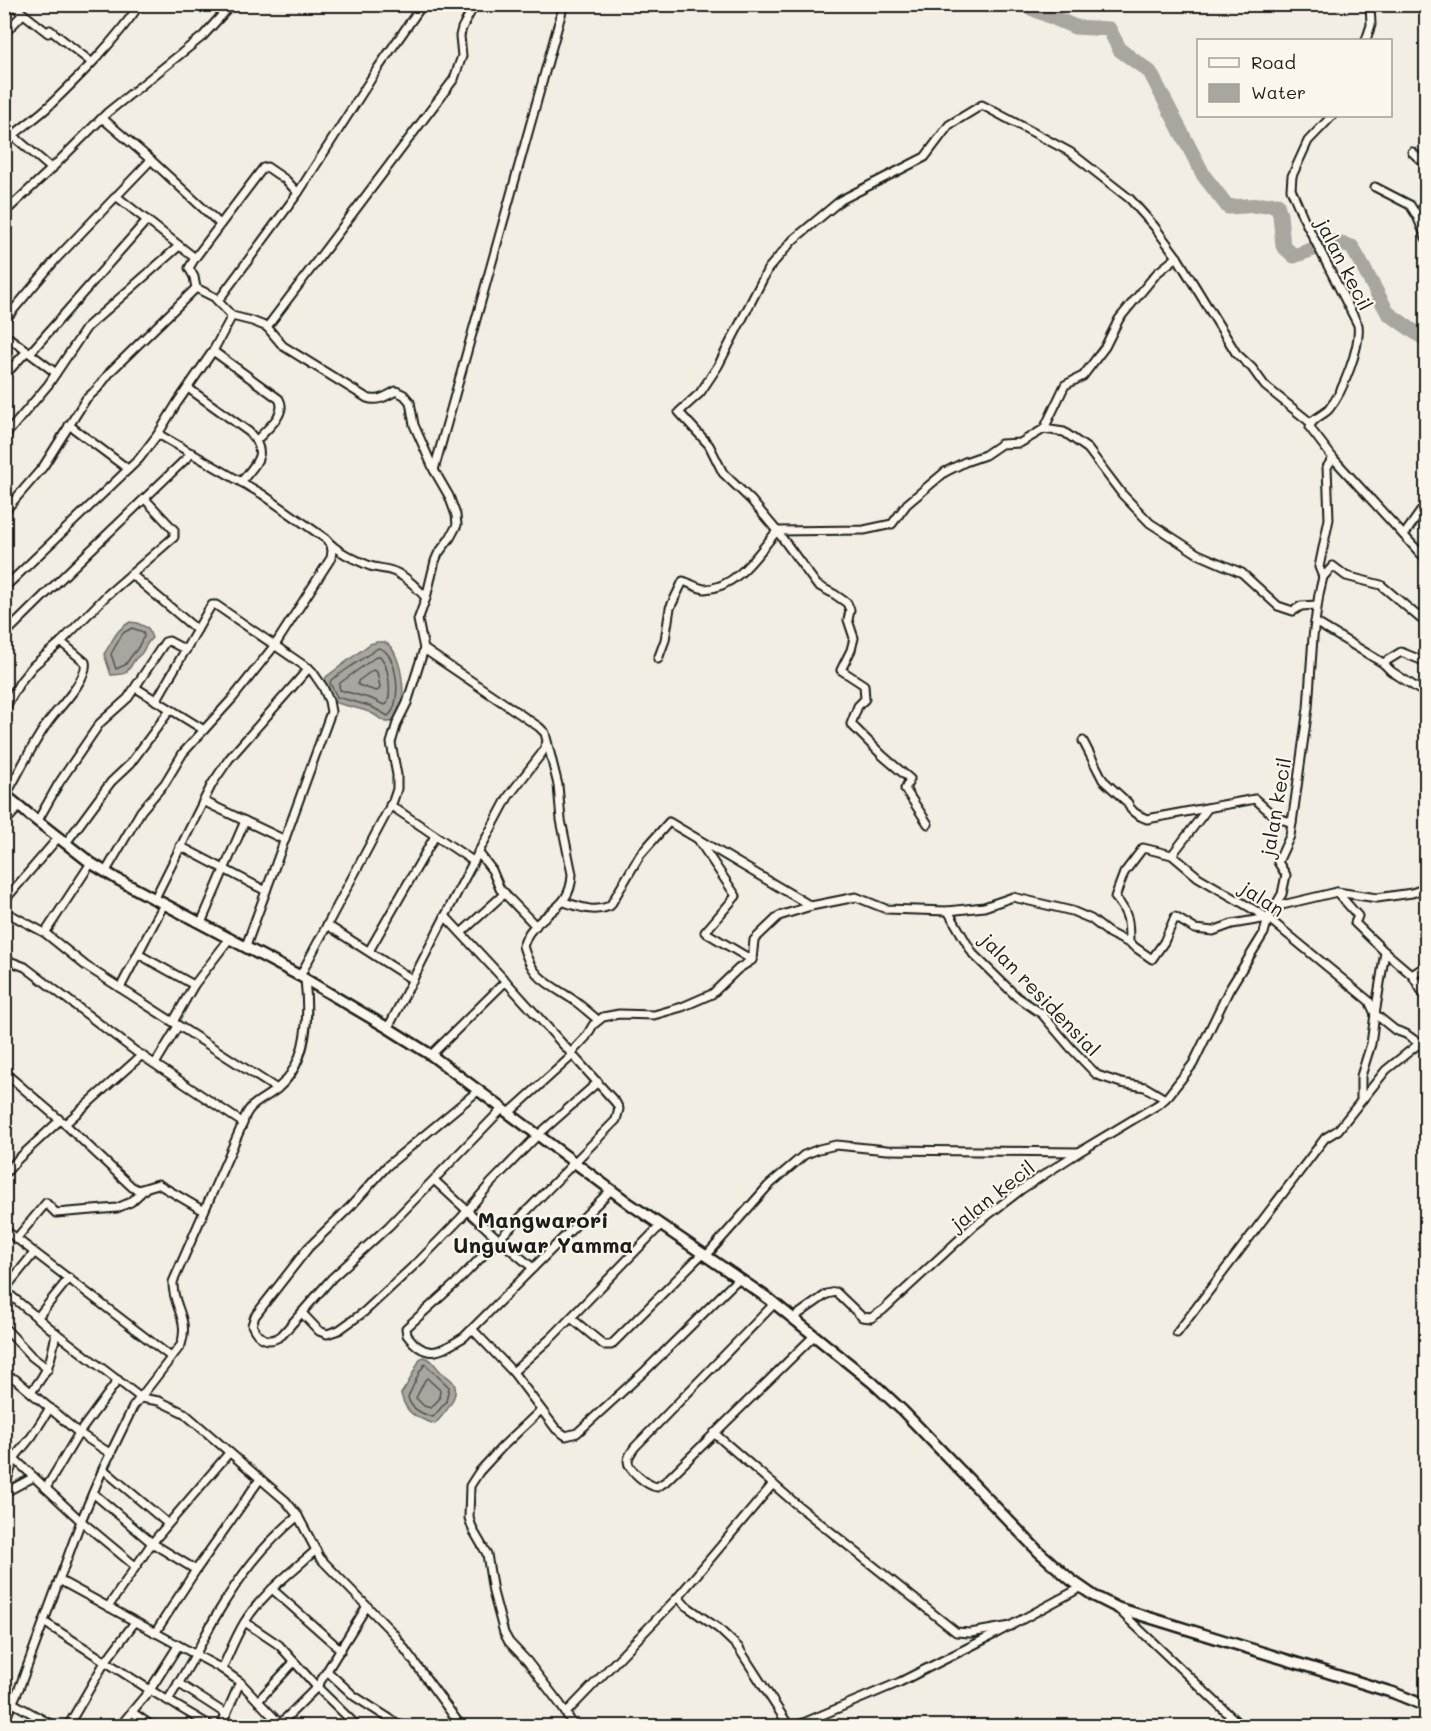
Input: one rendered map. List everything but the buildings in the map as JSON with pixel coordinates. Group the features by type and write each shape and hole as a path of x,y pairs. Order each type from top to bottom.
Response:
{"street":[{"path":"11,4 22,15 91,62"},
{"path":"4,144 50,105 123,29 140,4"},
{"path":"5,212 52,169 102,118 203,36 232,4"},
{"path":"219,301 298,193 378,68 423,4"},
{"path":"267,327 454,79 462,56 460,36 462,28 475,4"},
{"path":"434,470 564,4"},
{"path":"1366,39 1371,25 1370,4"},
{"path":"4,34 22,15"},
{"path":"928,824 905,789 910,779 882,756 851,724 858,706 865,699 864,685 841,670 854,638 848,620 850,610 847,603 817,585 751,500 723,473 709,445 679,412 700,393 718,366 768,269 793,240 841,200 925,158 949,125 982,105 1070,152 1130,199 1155,226 1177,257 1236,353 1252,368 1265,386 1311,423 1310,428 1333,458 1426,558"},
{"name":"jalan kecil","path":"1311,423 1332,406 1345,380 1359,333 1358,325 1291,189 1292,176 1308,141 1331,117"},
{"path":"102,118 220,224"},
{"path":"4,128 52,169"},
{"path":"1412,152 1426,165"},
{"path":"4,321 57,258 151,160"},
{"path":"196,288 195,277 189,268 263,168 267,167 286,180 298,193"},
{"path":"1375,187 1410,205 1426,238"},
{"path":"116,196 195,258"},
{"path":"1417,216 1426,204"},
{"path":"4,376 29,352 147,220"},
{"path":"4,437 48,385 87,327 179,246"},
{"path":"658,659 665,640 670,608 683,581 704,589 726,585 738,577 777,531 864,530 892,524 907,504 945,472 985,455 1001,444 1020,443 1044,429 1065,385 1083,376 1105,347 1119,319 1157,273 1177,257"},
{"path":"4,1722 81,1521 103,1470 133,1407 181,1346 183,1321 173,1282 246,1112 277,1089 292,1072 302,1048 308,1005 303,977 397,789 391,742 407,703 424,649 418,620 435,561 457,525 449,496 434,470 414,425 410,402 404,395 396,391 380,399 367,398 283,346 267,327 232,316 214,297 196,288"},
{"path":"4,512 43,467 87,399 111,371 196,288"},
{"path":"4,588 139,459 213,351 232,316"},
{"path":"4,334 56,373"},
{"path":"213,351 282,403 279,415 257,440"},
{"path":"188,388 257,440 261,449 260,457 241,482"},
{"path":"69,426 128,469"},
{"path":"1044,429 1064,432 1088,449 1134,508 1149,523 1213,561 1242,573 1278,606 1293,611 1301,606 1317,605"},
{"path":"158,434 293,514 331,545 370,566 386,568 397,573 410,581 426,598"},
{"path":"4,635 192,453"},
{"name":"jalan kecil","path":"793,1318 827,1294 836,1292 862,1317 872,1318 975,1225 1022,1189 1079,1152 1148,1112 1165,1099 1193,1064 1229,990 1259,942 1268,918 1275,910 1282,894 1286,875 1278,862 1290,836 1308,708 1315,622 1323,578 1319,567 1329,519 1327,467 1333,458"},
{"path":"4,710 20,682 33,666 61,642 106,596 174,537 174,530 145,499"},
{"path":"1404,535 1420,511 1426,508"},
{"path":"106,871 141,811 165,783 183,753 232,699 275,645 331,558 331,545"},
{"path":"1323,578 1331,567 1336,567 1346,576 1381,585 1422,619 1426,619"},
{"path":"131,574 197,630"},
{"path":"156,701 212,605 216,605 309,668 323,687 329,701 331,712 246,946"},
{"path":"1315,622 1383,663 1426,694"},
{"path":"37,822 58,783 100,723 128,698 165,642 168,641 186,650"},
{"path":"61,642 85,662 86,667 68,699 50,720 5,794 37,822 91,863 154,900 303,977 432,1055 611,1190 739,1278 793,1318 873,1383 1031,1544 1071,1580 1118,1608 1394,1693 1426,1706"},
{"path":"424,649 545,733 558,785 561,820 572,874 571,886 564,902 529,932 523,946 527,961 538,977 575,1001 598,1020"},
{"path":"1383,663 1401,652 1426,662"},
{"path":"154,900 203,801 229,759 309,668"},
{"path":"136,688 204,730"},
{"path":"4,901 130,764 170,710"},
{"path":"388,1028 508,797 542,753 547,741"},
{"path":"1083,741 1103,780 1128,803 1129,808 1137,815 1147,819 1255,799 1274,816 1292,823"},
{"path":"203,801 285,840"},
{"path":"390,805 473,861"},
{"path":"4,823 19,807"},
{"path":"1129,943 1129,923 1125,909 1115,897 1124,873 1143,848 1172,855 1208,808"},
{"path":"201,923 245,821"},
{"path":"564,902 592,910 602,910 610,906 640,855 669,822 811,906"},
{"path":"369,951 435,836"},
{"path":"698,839 736,896 705,932 752,960"},
{"path":"180,846 266,891"},
{"path":"478,852 486,860 496,881 505,893 536,926"},
{"name":"jalan","path":"1172,855 1198,877 1268,918 1369,1001 1375,1014 1395,1030 1406,1034 1420,1044"},
{"path":"45,933 91,863"},
{"name":"jalan","path":"1275,910 1282,905 1337,892 1377,898 1412,893 1426,888"},
{"path":"1337,892 1358,916 1355,923 1412,975 1426,998"},
{"path":"461,933 505,893"},
{"path":"752,960 754,940 778,916 811,906 856,897 886,909 948,911"},
{"name":"jalan residensial","path":"1165,1099 1144,1087 1121,1083 1097,1075 1042,1014 1017,997 974,954 948,911 984,907 1013,897 1072,910 1091,919 1109,933 1152,959 1164,942 1175,917 1196,929 1213,931 1232,924 1268,918"},
{"path":"120,988 164,904"},
{"path":"4,911 45,933 68,953 120,988 277,1089"},
{"path":"445,916 598,1082 619,1109 616,1120 456,1283 406,1328 410,1339 425,1351 431,1352 445,1349 473,1330 611,1190"},
{"path":"327,925 413,980"},
{"path":"154,1064 194,985 230,938"},
{"path":"1361,1101 1361,1076 1371,1044 1385,952"},
{"path":"138,954 194,985"},
{"path":"4,959 17,963 39,976 154,1064 243,1123"},
{"path":"479,1090 387,1166 351,1206 308,1248 255,1316 252,1325 259,1337 267,1341 276,1340 282,1335 332,1278 389,1226 506,1110 572,1054 598,1020 611,1014 654,1015 682,1007 712,994 738,969 752,960"},
{"path":"1412,975 1426,966"},
{"path":"432,1055 506,981"},
{"path":"1177,1333 1324,1138 1338,1130 1386,1070 1426,1038"},
{"path":"4,1175 18,1159 142,1055"},
{"path":"4,1072 63,1122 132,1187 138,1190 158,1184 204,1211"},
{"path":"302,1313 319,1331 327,1334 339,1330 364,1312 467,1211 538,1135 598,1082"},
{"path":"571,1318 604,1345 611,1345 704,1255 768,1186 804,1155 819,1149 836,1145 887,1150 1079,1152"},
{"path":"434,1180 533,1268"},
{"path":"16,1239 46,1203 56,1212 117,1208 131,1202 146,1188"},
{"path":"513,1372 571,1318 661,1225"},
{"path":"4,1229 171,1357"},
{"path":"34,1253 4,1290 141,1398 159,1401 184,1413 286,1501 298,1516 325,1564 401,1642 461,1726"},
{"path":"37,1318 69,1278"},
{"path":"473,1330 513,1372 556,1429 566,1436 577,1433 645,1371 739,1278"},
{"path":"774,1304 635,1448 628,1458 631,1469 650,1486 657,1487 665,1482 814,1336"},
{"path":"4,1327 31,1356 48,1369"},
{"path":"31,1392 48,1369 56,1333"},
{"path":"4,1376 15,1379 79,1433 111,1454"},
{"path":"46,1488 79,1433 118,1380"},
{"path":"4,1490 15,1457 50,1408"},
{"path":"541,1410 479,1472 470,1486 470,1518 487,1554 493,1592 504,1633 574,1726"},
{"path":"714,1433 773,1484 956,1632 970,1633 1011,1626"},
{"path":"4,1449 81,1521 135,1566"},
{"path":"108,1607 167,1523 229,1453"},
{"path":"103,1470 167,1523"},
{"path":"4,1490 34,1477"},
{"path":"155,1633 260,1479"},
{"path":"566,1713 678,1597 773,1484"},
{"path":"93,1493 152,1543 196,1570"},
{"path":"168,1700 195,1656 215,1617 239,1580 269,1542 298,1516"},
{"path":"222,1670 245,1622 272,1589 316,1550"},
{"path":"59,1580 222,1670 240,1682 279,1725 317,1687 367,1606"},
{"path":"796,1726 900,1682 1082,1587"},
{"path":"272,1589 341,1650"},
{"path":"678,1597 738,1647 789,1726"},
{"path":"1118,1608 1241,1726"},
{"path":"44,1622 168,1700 200,1724 211,1726"},
{"path":"68,1726 105,1662 135,1622"},
{"path":"245,1622 279,1645 357,1726"},
{"path":"120,1726 150,1690 178,1646"},
{"path":"258,1701 294,1662"},
{"path":"327,1671 354,1696 401,1726"},
{"path":"220,1726 240,1682"},
{"path":"178,1683 226,1714"},
{"path":"13,1703 54,1726"},
{"path":"132,1712 152,1726"}],"water":[{"path":"130,622 148,628 152,638 127,671 123,674 111,675 104,654 117,632"},
{"path":"385,642 392,649 397,658 402,684 401,710 396,718 389,722 358,708 332,701 324,683 326,677 370,644"},
{"path":"423,1357 431,1361 452,1381 455,1387 453,1399 435,1424 413,1415 406,1407 401,1394"}],"waterway":[{"path":"1022,4 1075,27 1109,29 1120,50 1150,72 1204,176 1228,207 1277,204 1283,246 1294,256 1333,242 1352,247 1388,313 1426,340"}],"district":[{"name":"Mangwarori Unguwar Yamma","path":"543,1232"}]}
